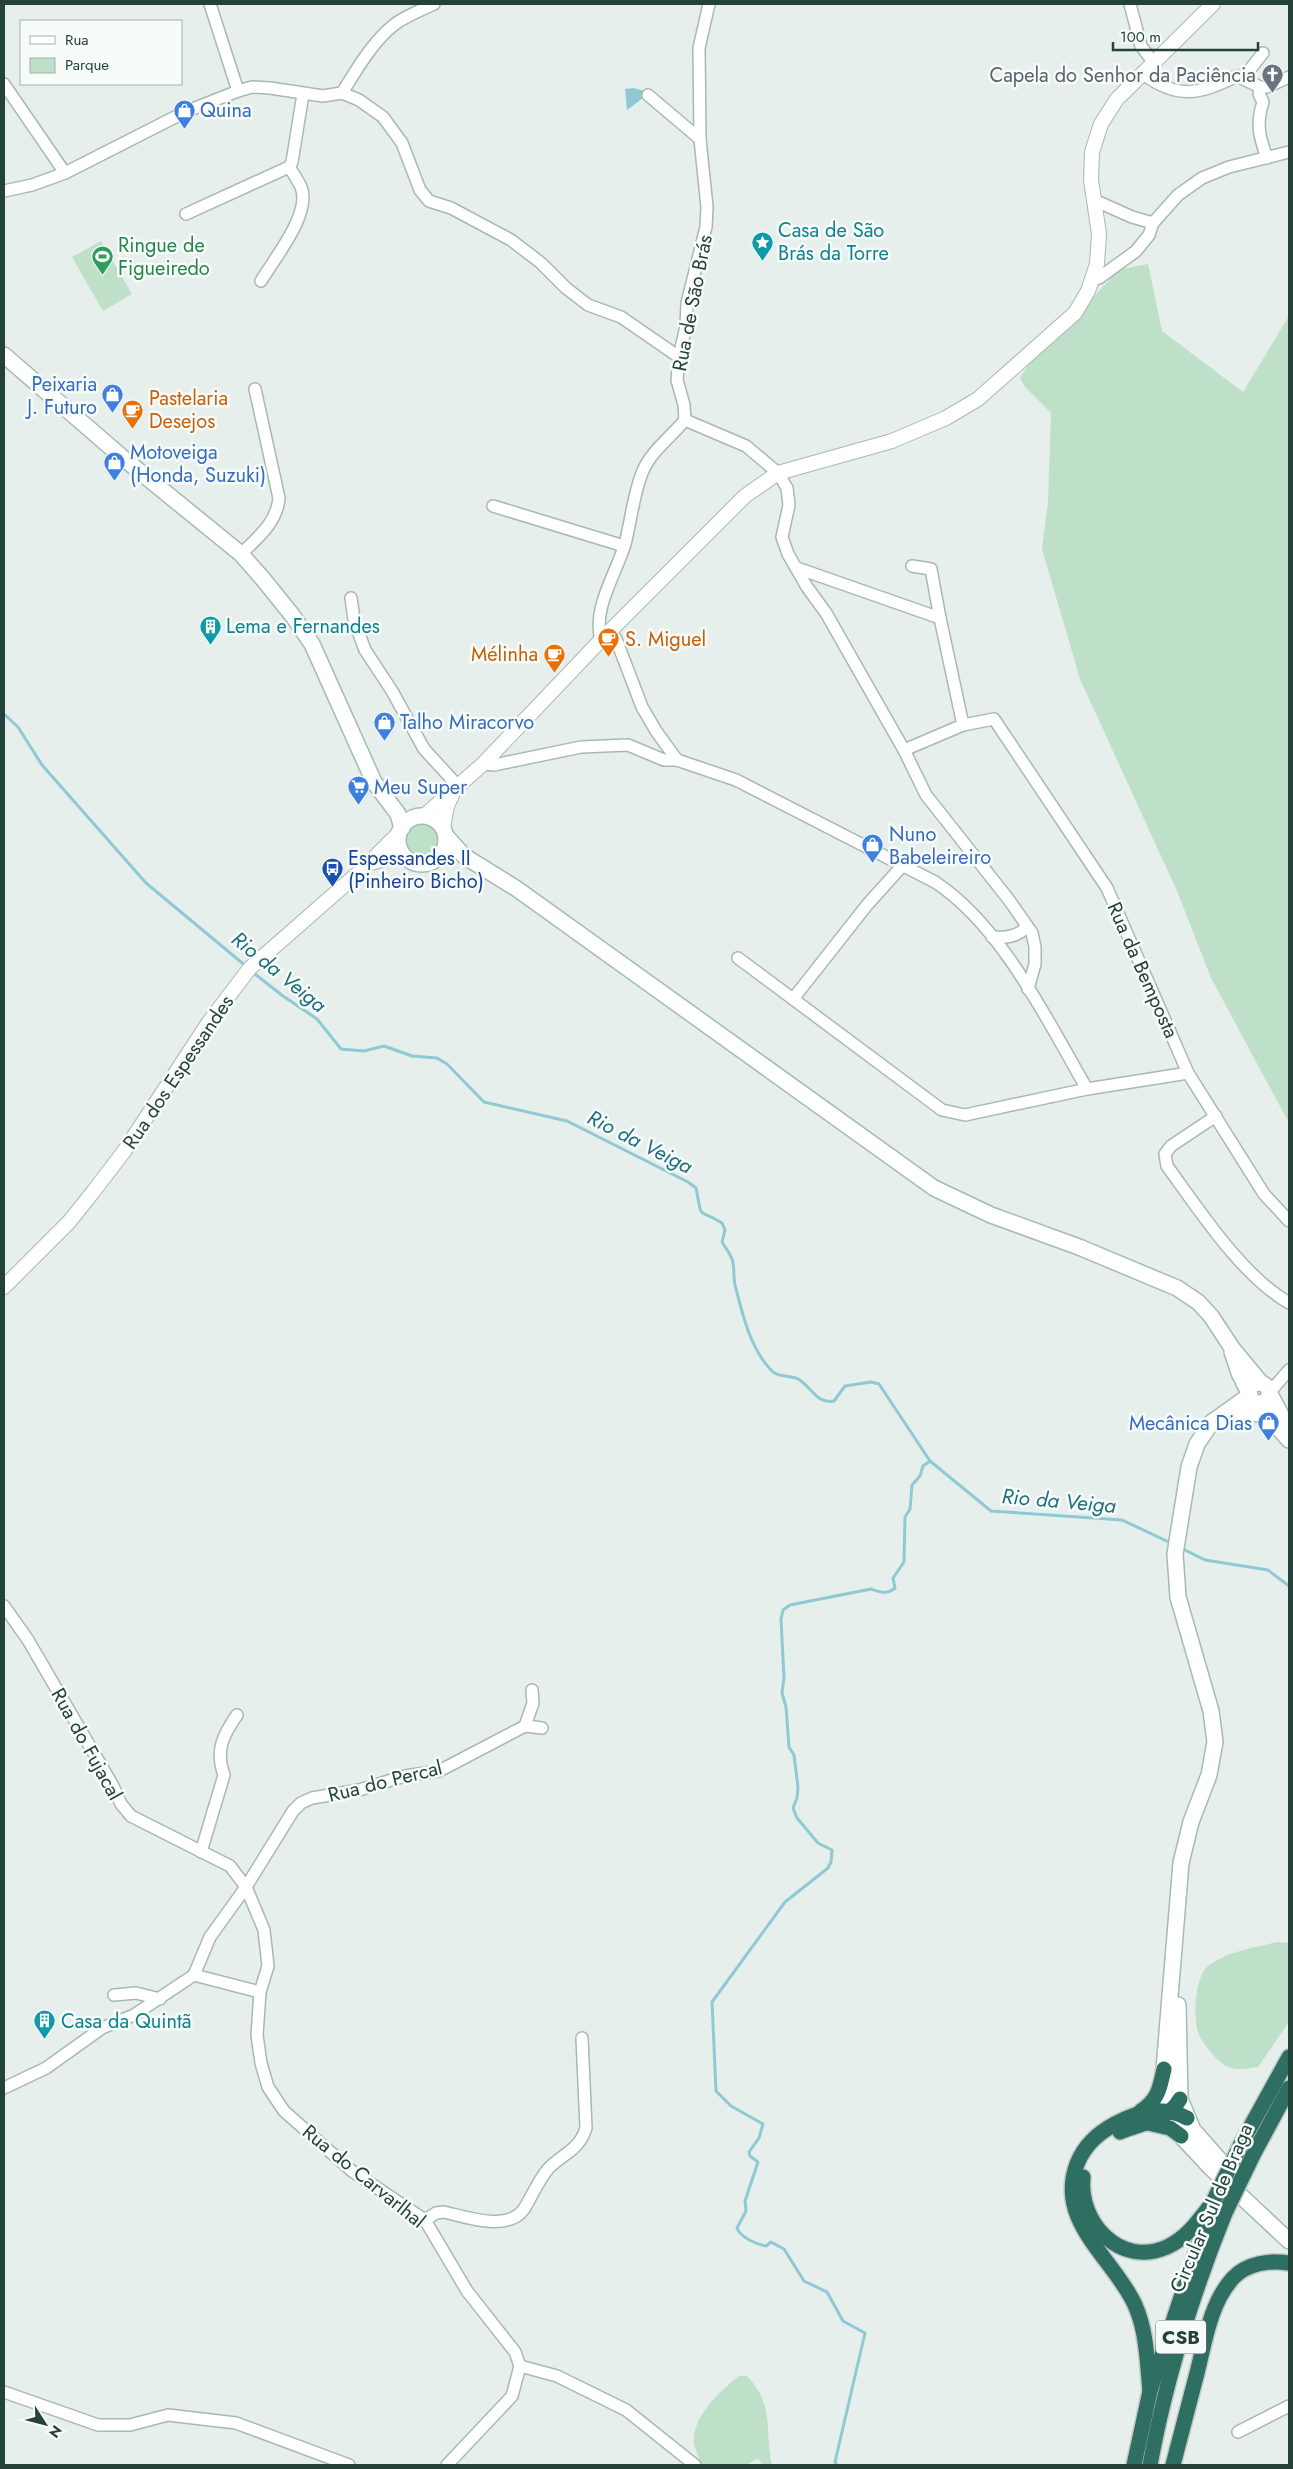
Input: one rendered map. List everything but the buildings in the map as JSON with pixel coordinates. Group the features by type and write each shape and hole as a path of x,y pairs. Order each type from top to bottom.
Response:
{"highway":[{"name":"Circular Sul de Braga","path":"1134,2465 1150,2391 1214,2202 1241,2144 1289,2057"},
{"path":"1143,2118 1159,2094 1164,2069"},
{"name":"Circular Sul de Braga","path":"1150,2465 1164,2399 1179,2342 1200,2278 1252,2155 1289,2088"},
{"path":"1170,2112 1180,2099"},
{"path":"1187,2118 1155,2109 1103,2143 1087,2165 1083,2178 1084,2202 1087,2214 1100,2233 1119,2246 1142,2252 1164,2248 1185,2236 1214,2202"},
{"path":"1150,2391 1145,2338 1134,2305 1081,2225 1072,2199 1074,2171 1086,2148 1106,2128 1143,2118 1165,2126 1180,2136"},
{"path":"1173,2465 1207,2334 1219,2298 1234,2277 1242,2270 1266,2262 1289,2262"}],"main road":[{"path":"4,355 130,463 241,554 292,615 312,644 374,782 398,814 401,851 407,858 421,864 464,856"},
{"path":"382,792 421,816 432,818 464,856 516,889 934,1188 982,1211 1079,1247 1177,1288 1198,1302 1211,1316 1232,1348 1259,1393 1270,1418 1289,1440"},
{"path":"400,831 406,822 421,816"},
{"path":"429,863 442,853 445,832"},
{"path":"1232,1348 1239,1373 1240,1387 1234,1411"},
{"path":"1239,1373 1259,1393 1289,1430"},
{"path":"1259,1393 1234,1411 1212,1422 1197,1444 1189,1467 1175,1554 1178,1597 1211,1711 1215,1742 1209,1775 1191,1822 1181,1863 1178,1920 1164,2069 1165,2094 1180,2136 1210,2167 1289,2240"},
{"path":"1234,1411 1258,1413 1270,1418"},
{"path":"1178,1920 1180,2099 1193,2130 1220,2162 1289,2228"}],"street":[{"path":"210,4 238,91"},
{"path":"342,93 373,46 396,23 434,4"},
{"name":"Rua de São Brás","path":"685,420 684,405 677,380 679,357 685,334 687,303 706,227 707,207 700,138 699,48 710,4"},
{"path":"1130,4 1141,46 1154,63"},
{"path":"421,816 483,764 605,635 745,496 778,473 892,441 946,418 978,399 1075,312 1088,291 1097,264 1099,234 1091,180 1092,152 1101,124 1117,100 1213,4"},
{"path":"1243,78 1263,53"},
{"path":"1143,74 1159,86 1178,91 1207,90 1237,76 1250,84 1260,87 1267,87 1289,77"},
{"path":"4,84 64,173"},
{"path":"4,191 32,185 64,173 185,112 238,91 252,87 323,96 342,93 359,100 383,117 402,143 420,190 428,201 451,208 511,240 542,263 566,288 588,305 621,318 679,357"},
{"path":"1260,87 1259,94 1263,102 1258,118 1260,138 1267,158"},
{"path":"186,214 289,167 292,162 303,94"},
{"path":"648,95 700,138"},
{"path":"1092,280 1099,278 1136,251 1149,235 1153,223 1178,195 1202,178 1229,168 1289,152"},
{"path":"261,281 295,230 301,211 302,188 289,167"},
{"path":"1094,200 1132,217 1153,223"},
{"path":"241,554 272,522 278,510 279,498 255,389"},
{"path":"677,760 656,731 642,707 616,639 605,635 598,627 624,546 642,473 653,454 685,420 746,446 778,473 787,488 789,505 782,538 807,588 826,613 904,750 926,796 1032,933 1035,947 1035,964 1028,989"},
{"path":"493,506 624,546"},
{"path":"904,750 963,725 931,569 912,566"},
{"path":"797,568 940,618"},
{"path":"351,598 354,620 365,650 392,691 424,750 456,788"},
{"name":"Rua da Bemposta","path":"963,725 994,719 1107,888 1188,1073 1264,1194 1289,1221"},
{"path":"483,764 494,765 580,747 628,745 664,760 677,760 736,780 765,793 902,865 955,896 992,937 1028,989 1087,1089"},
{"path":"445,832 447,806 456,788"},
{"path":"364,868 400,831"},
{"path":"364,868 373,862 390,857 407,858"},
{"path":"793,999 902,865"},
{"name":"Rua dos Espessandes","path":"4,1287 69,1222 104,1178 125,1150 209,1022 250,968 364,868"},
{"path":"992,937 1007,938 1020,934 1027,927"},
{"path":"738,958 942,1110 965,1115 1087,1089 1188,1073"},
{"path":"1216,1116 1171,1146 1165,1154 1167,1166 1233,1254 1289,1303"},
{"path":"1259,1393 1289,1370"},
{"name":"Rua do Fujacal","path":"4,1606 28,1640 113,1786 121,1804 131,1816 230,1866 246,1887"},
{"path":"532,1690 532,1702 525,1726 542,1728"},
{"path":"202,1852 224,1775 220,1763 220,1746 225,1732 237,1715"},
{"name":"Rua do Percal","path":"194,1975 210,1937 246,1887 293,1811 301,1803 312,1798 359,1790 405,1776 439,1771 525,1726"},
{"name":"Rua do Carvarlhal","path":"246,1887 264,1930 268,1966 260,1992 257,2035 261,2063 268,2087 284,2111 352,2170 424,2220 467,2291 514,2352 520,2366"},
{"path":"4,2088 46,2068 102,2028 134,2015 194,1975 260,1992"},
{"path":"114,1994 136,1993 160,1999"},
{"path":"424,2220 436,2212 498,2221 512,2220 522,2211 543,2175 578,2145 583,2138 586,2128 582,2038"},
{"path":"447,2465 512,2396 520,2366 557,2376 626,2410 696,2465"},
{"path":"4,2392 98,2425 130,2425 168,2415 236,2423 350,2465"},
{"path":"1238,2432 1289,2406"}],"green space":[{"name":"Ringue de Figueiredo","path":"101,241 132,294 103,311 72,257"},
{"path":"1148,264 1162,331 1243,392 1289,316 1289,1123 1211,978 1177,891 1080,679 1042,549 1048,502 1051,413 1025,387 1020,378 1028,365 1064,330 1118,270"},
{"path":"422,822 429,823 435,827 439,833 439,847 435,853 429,857 422,858 415,857 409,853 405,847 404,840 405,833 409,827 415,823"},
{"path":"1277,1942 1289,1943 1289,2022 1258,2067 1239,2069 1228,2067 1210,2052 1198,2032 1196,2025 1196,1997 1200,1978 1208,1966 1224,1957"},
{"path":"739,2376 747,2376 756,2387 766,2408 772,2465 762,2465 758,2458 747,2465 700,2465 694,2443 697,2424 716,2397"}],"water":[{"path":"634,88 644,91 643,98 627,110 625,89"}],"waterway":[{"name":"Rio da Veiga","path":"4,714 18,727 42,765 146,883 247,967"},
{"name":"Rio da Veiga","path":"251,971 317,1019 341,1049 364,1051 384,1046 412,1056 437,1058 447,1064 484,1102 567,1121 688,1182 696,1188 700,1210 722,1223 725,1230 722,1242 733,1262 735,1285 744,1318 757,1351 770,1369 781,1376 794,1377 816,1396 828,1401 834,1401 845,1386 871,1382 879,1384 930,1461 991,1511 1122,1520 1173,1544"},
{"path":"837,2465 835,2462 865,2333 843,2321 827,2292 804,2281 784,2249 771,2242 766,2246 753,2242 745,2238 737,2228 746,2211 745,2201 758,2162 750,2156 749,2152 759,2138 763,2124 731,2106 716,2091 712,2002 785,1902 828,1868 831,1862 832,1850 818,1843 797,1818 793,1808 797,1798 798,1787 794,1755 789,1747 786,1707 782,1693 784,1678 781,1619 783,1610 790,1605 871,1589 886,1592 895,1588 893,1578 904,1562 905,1517 910,1509 912,1485 920,1476 923,1466 930,1461"},
{"name":"Rio da Veiga","path":"1181,1548 1205,1560 1268,1570 1289,1586"}],"place":[{"name":"Capela do Senhor da Paciência","path":"1272,94"},
{"name":"Quina","path":"184,129"},
{"name":"Casa de São Brás da Torre","path":"762,261"},
{"name":"Ringue de Figueiredo","path":"102,275"},
{"name":"Peixaria J. Futuro","path":"113,414"},
{"name":"Pastelaria Desejos","path":"133,429"},
{"name":"Motoveiga (Honda, Suzuki)","path":"114,482"},
{"name":"Lema e Fernandes","path":"210,645"},
{"name":"S. Miguel","path":"609,658"},
{"name":"Mélinha","path":"554,673"},
{"name":"Talho Miracorvo","path":"384,741"},
{"name":"Meu Super","path":"358,806"},
{"name":"Nuno Babeleireiro","path":"873,864"},
{"name":"Espessandes II (Pinheiro Bicho)","path":"332,888"},
{"name":"Mecânica Dias","path":"1268,1442"},
{"name":"Casa da Quintã","path":"45,2040"}]}
